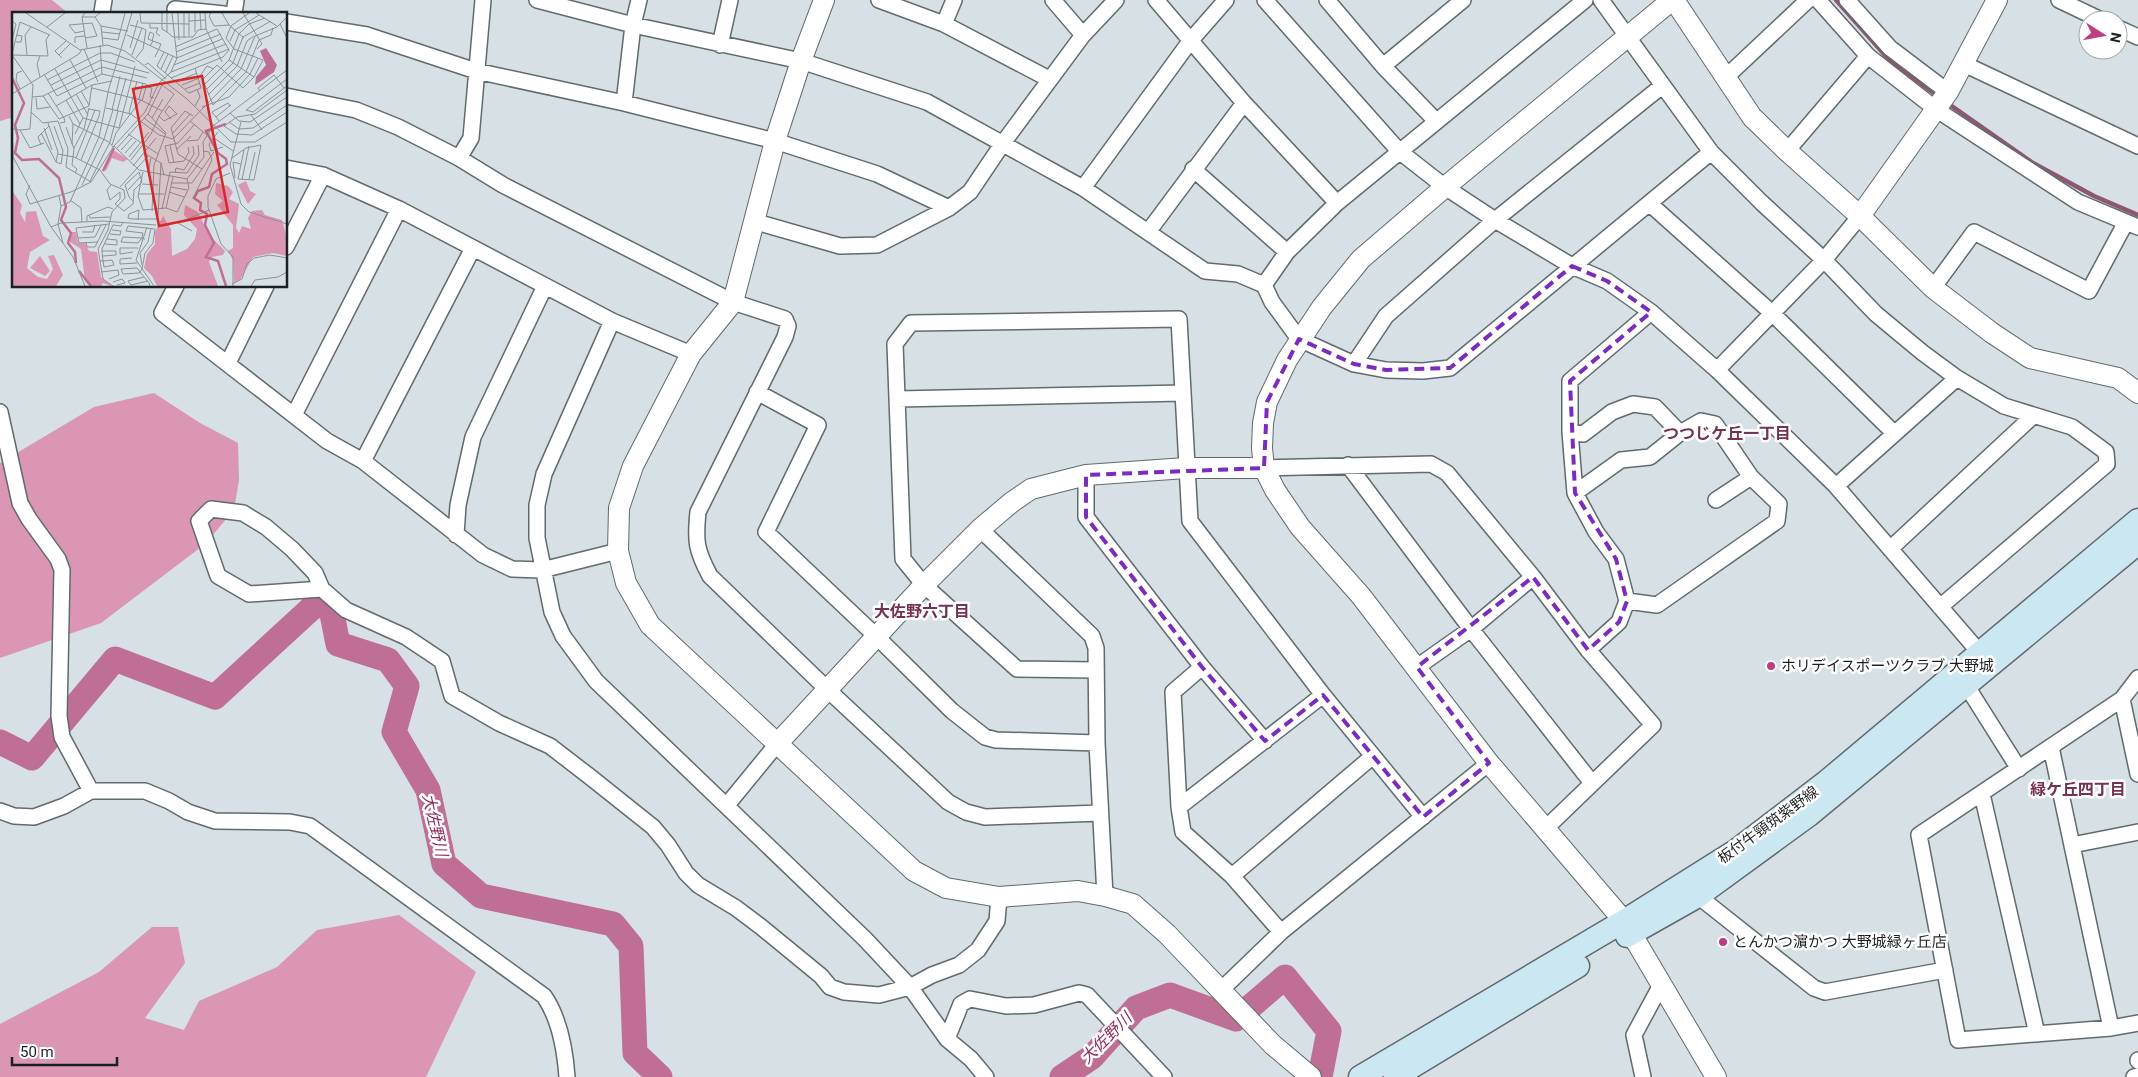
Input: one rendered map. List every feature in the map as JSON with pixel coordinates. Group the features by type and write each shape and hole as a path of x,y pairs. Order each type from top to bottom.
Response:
{"main road":[{"name":"板付牛頸筑紫野線","path":"1360,1077 1628,927 1698,896 1809,815 1962,678 1980,653 2138,520"},
{"name":"板付牛頸筑紫野線","path":"1395,1077 1628,927 1736,850 2138,543"}],"street":[{"path":"460,158 471,138 483,0"},
{"path":"537,0 559,3 633,26 801,61 927,102 1083,188 1205,271 1238,274 1264,285 1272,302 1299,339 1354,364 1386,370 1423,371 1450,368 1711,152"},
{"path":"624,103 633,26 639,0"},
{"path":"720,45 730,0"},
{"path":"824,0 801,61 775,141 733,302 691,354 633,466 619,508 618,551 626,583 650,625 914,870 946,888 999,897 1078,891 1133,904 1167,934 1222,994 1273,1045 1312,1077"},
{"path":"879,0 944,24 1049,79"},
{"path":"944,24 954,0"},
{"path":"1053,0 1082,35"},
{"path":"753,221 840,246 877,245 949,208 970,192 1003,143 1082,35 1116,0"},
{"path":"1156,0 1244,102 1337,203"},
{"path":"1083,188 1191,40 1226,0"},
{"path":"1265,0 1399,151 1445,186 1495,220 1572,266 1607,281 1651,312 1717,370 1836,486 1980,653"},
{"path":"1382,66 1463,0"},
{"path":"1264,285 1287,252 1337,203 1585,0"},
{"path":"1601,0 1711,152 1762,203 1824,260 1876,314 1957,378 2004,406 2072,427 2106,452 2107,464 1940,607"},
{"path":"1716,1077 1628,927 1489,763 1361,596 1300,527 1275,490 1264,468 1263,423 1267,402 1299,339 1322,306 1361,259 1445,186 1673,0 1752,117 1860,216 1933,288 1992,333 2030,358 2118,378 2138,393"},
{"path":"1725,78 1808,0"},
{"path":"1818,0 1868,56 1936,110 2078,202 2132,224 2089,291 1974,232 1933,288"},
{"path":"1847,0 1890,48 1948,92"},
{"path":"1717,370 1824,260 1860,216 1948,92 1997,0"},
{"path":"2059,0 2080,10"},
{"path":"1335,3 1382,66 1436,121"},
{"path":"175,9 204,12"},
{"path":"288,22 367,36 476,71 624,103 775,141 877,174 949,208"},
{"path":"1787,151 1868,56"},
{"path":"1964,64 2138,146"},
{"path":"1354,364 1386,316 1495,220 1662,86"},
{"path":"288,96 356,110 398,127 460,158 503,185 733,302 785,319 788,326 785,336 698,512 696,534 699,556 710,576 948,802 966,812 985,817 1100,813"},
{"path":"1148,232 1244,102"},
{"path":"288,168 323,175 399,209 612,321 691,354"},
{"path":"1193,170 1287,252"},
{"path":"288,243 323,175"},
{"path":"1650,204 1772,314 1894,434"},
{"path":"294,415 399,209"},
{"path":"363,461 473,248"},
{"path":"456,535 458,505 473,438 545,286"},
{"path":"175,288 162,313 327,441 363,461 483,555 512,569 542,570 618,551"},
{"path":"228,363 265,288"},
{"path":"1588,650 1619,622 1627,601 1616,559 1596,532 1575,493 1570,432 1570,381 1651,312"},
{"path":"1096,670 1017,669 924,585 903,559 894,344 911,323 1179,319 1190,521 1323,695 1423,817"},
{"path":"612,321 544,474 537,504 537,538 542,570 552,612 563,636 596,681 866,939 910,987 947,1039 972,1059 986,1077"},
{"path":"1836,486 1957,378"},
{"path":"756,392 818,425 766,532 877,636 952,711 986,738 996,740 1097,742"},
{"path":"897,399 1183,393"},
{"path":"1570,432 1583,434 1612,412 1633,404 1655,408 1680,433"},
{"path":"0,412 20,503 58,559 62,570 59,716 62,737 91,791"},
{"path":"1890,549 2033,416"},
{"path":"1575,493 1621,460 1650,457 1680,433 1701,421 1715,424 1751,477 1779,504 1777,521 1657,605 1627,601"},
{"path":"727,805 777,744 924,585 980,529 1031,489 1086,475 1186,468 1432,464 1447,473 1533,577 1588,650 1653,725 1546,828"},
{"path":"1348,465 1471,629 1592,783"},
{"path":"1086,475 1086,517 1202,668 1265,741"},
{"path":"1716,500 1751,477"},
{"path":"322,589 249,594 218,576 199,521 211,510 244,513 266,527 292,549 315,573 322,589 346,610 406,637 442,661 452,696 499,723 550,746 558,752 653,827 668,845 686,873 698,884 760,926 821,976 830,987 844,992 879,995 910,987 959,965 978,950 997,921 999,897"},
{"path":"980,529 1092,636 1096,648 1097,742 1105,896"},
{"path":"1417,667 1471,629 1533,577"},
{"path":"1202,668 1173,692 1179,807 1183,832 1232,876 1281,932"},
{"path":"1962,678 2019,769"},
{"path":"2138,678 2122,699 1919,835 1958,1040 2110,1028 2138,1023"},
{"path":"1179,807 1323,695"},
{"path":"2122,699 2138,774"},
{"path":"2051,747 2110,1028"},
{"path":"1232,876 1373,756"},
{"path":"1222,994 1281,932 1489,763"},
{"path":"0,811 14,816 34,817 64,806 91,791 145,791 169,801 188,812 215,821 290,822 310,826 544,996 552,1008 559,1026 566,1057 567,1077"},
{"path":"1982,794 2037,1034"},
{"path":"2072,845 2138,832"},
{"path":"1698,896 1814,988 1825,992 1945,970"},
{"path":"1643,1077 1634,1035 1662,983"},
{"path":"947,1039 961,1004 970,1000 1006,1006 1034,1005 1080,993 1087,994 1162,1076"},
{"path":"2134,1077 2138,1076"}],"highlighted area":[{"path":"1572,266 1607,281 1651,312 1570,381 1575,493 1616,559 1627,601 1619,622 1588,650 1533,577 1417,667 1489,763 1423,817 1323,695 1265,741 1202,667 1086,517 1086,475 1264,468 1267,402 1299,339 1354,364 1386,370 1450,368"}],"shaded area":[{"path":"0,0 52,0 67,12 12,12 12,118 0,121"},
{"path":"154,393 200,423 238,443 239,480 234,510 205,544 101,623 0,658 0,463 94,407"},
{"path":"399,915 476,972 426,1077 0,1077 0,1024 99,972 152,927 178,927 185,963 145,1018 184,1030 199,1001 277,967 317,930"}],"waterway":[{"path":"1836,0 1892,63 1938,96"},
{"path":"1946,102 2033,163 2094,196 2138,215"},
{"name":"大佐野川","path":"0,742 32,758 115,659 215,697 316,604 331,609 338,644 388,660 407,686 394,732 428,790 444,864 481,896 613,924 631,946 635,1053 660,1077"},
{"name":"大佐野川","path":"1062,1077 1092,1057 1136,1008 1170,995 1236,1019 1285,977 1329,1031 1320,1077"}],"place":[{"name":"ホリデイスポーツクラブ 大野城","path":"1771,666"},
{"name":"とんかつ濵かつ 大野城緑ヶ丘店","path":"1723,942"}],"district":[{"name":"つつじケ丘一丁目","path":"1727,433"},
{"name":"大佐野六丁目","path":"922,611"},
{"name":"緑ケ丘四丁目","path":"2078,789"}]}
